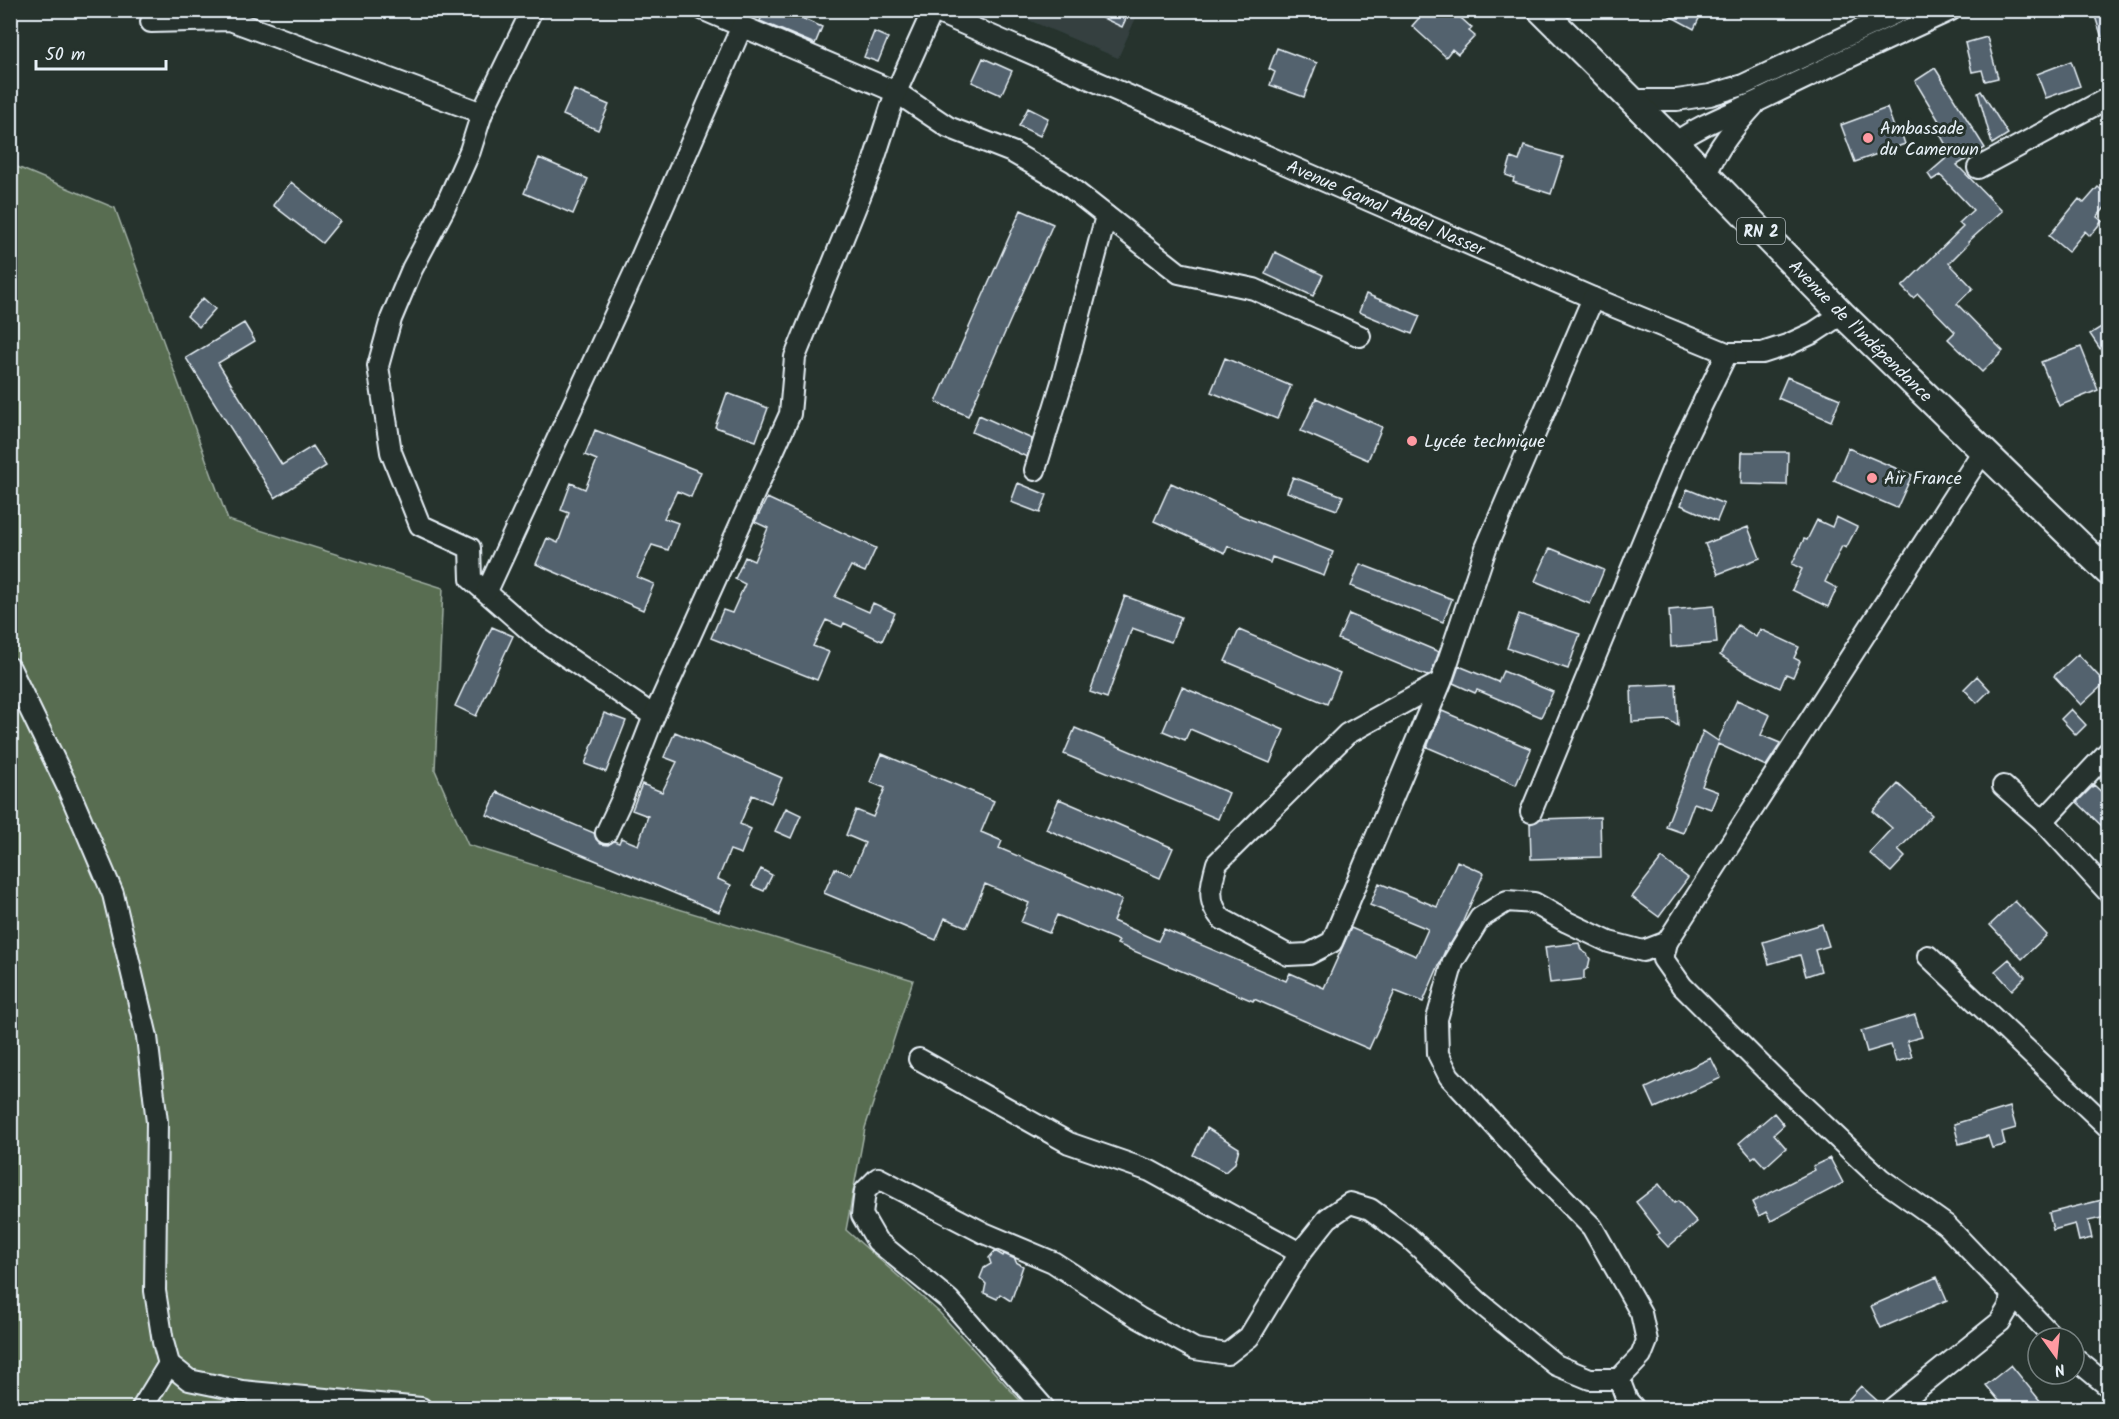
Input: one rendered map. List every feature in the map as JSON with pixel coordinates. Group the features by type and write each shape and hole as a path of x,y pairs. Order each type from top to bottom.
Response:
{"main road":[{"name":"Avenue de l'Indépendance","path":"1541,10 1706,174 1842,314 1983,451 2105,562"}],"street":[{"path":"532,10 482,113 470,151 444,209 412,269 391,319 378,366 391,452 420,525 470,549 471,579 536,636 654,716"},
{"path":"704,10 896,92 948,127 1012,152 1062,181 1179,273 1254,289 1360,336"},
{"path":"1632,100 1677,100 1710,95 1743,85 1902,10"},
{"path":"1675,143 1695,129 1951,10"},
{"path":"606,833 654,716 790,414 795,357 871,169 896,92 933,11"},
{"name":"Avenue Gamal Abdel Nasser","path":"933,11 1593,298 1727,353 1762,353 1787,345 1813,333 1842,314"},
{"path":"151,22 230,20 482,113"},
{"path":"487,591 636,269 742,26"},
{"path":"1978,168 2109,98"},
{"path":"1706,174 1715,153 1734,127 1758,101"},
{"path":"1035,470 1063,379 1106,216"},
{"path":"1441,682 1347,734 1216,863 1210,888 1213,910 1221,919 1288,955 1309,954 1332,942 1441,682 1486,548 1593,298"},
{"path":"1531,812 1678,455 1727,353"},
{"path":"1983,451 1667,942 1663,959 1682,986 1775,1079 1881,1179 1946,1225 2042,1326"},
{"path":"10,668 67,786 113,894 147,1037 157,1122 155,1291 163,1342 170,1364 189,1380 242,1391 421,1408"},
{"path":"2043,821 2109,752"},
{"path":"2003,786 2043,821 2109,892"},
{"path":"1044,1408 949,1300 877,1241 862,1215 866,1191 878,1178 984,1233 1053,1262 1139,1317 1195,1348 1227,1354 1250,1337 1300,1253 1328,1218 1350,1203 1370,1209 1408,1237 1480,1303 1556,1365 1590,1378 1619,1379 1641,1356 1647,1341 1641,1313 1592,1227 1449,1076 1438,1054 1437,1019 1453,962 1480,918 1507,901 1534,903 1609,942 1643,951 1667,942"},
{"path":"1928,956 2109,1127"},
{"path":"919,1059 1069,1143 1150,1171 1300,1253"},
{"path":"1893,1408 2000,1322 2009,1307 2011,1294"},
{"path":"142,1408 170,1364"},
{"path":"2086,1368 2109,1386"},
{"path":"1619,1379 1627,1400 1634,1408"}],"shaded area":[{"path":"1007,11 1139,11 1118,58"}],"green space":[{"path":"10,164 115,208 228,520 443,588 435,770 468,845 913,980 865,1128 846,1230 939,1312 1027,1408 11,1408"}],"building":[{"path":"764,10 783,10 822,27 815,44 760,21"},
{"path":"1086,10 1130,10 1122,27"},
{"path":"1426,10 1452,10 1472,28 1469,31 1475,36 1458,54 1452,49 1446,57 1412,26"},
{"path":"1659,10 1703,10 1694,29"},
{"path":"2093,10 2109,10 2109,49 2106,50"},
{"path":"874,32 888,38 878,62 864,57"},
{"path":"1987,37 1998,78 1985,81 1982,70 1972,72 1965,43"},
{"path":"1277,48 1317,63 1304,97 1270,85 1275,72 1269,69"},
{"path":"983,58 1012,71 1001,95 972,82"},
{"path":"2071,61 2080,86 2046,98 2037,74"},
{"path":"1935,68 1985,148 1957,165 2002,211 1949,263 1973,288 1957,304 2003,351 1982,372 1948,339 1955,332 1918,294 1913,298 1902,287 1963,227 1959,223 1973,210 1940,175 1932,180 1928,174 1951,154 1937,129 1942,126 1915,81"},
{"path":"574,90 609,105 598,130 563,115"},
{"path":"1981,91 2008,134 1992,144 1978,93"},
{"path":"1028,108 1048,118 1040,136 1019,126"},
{"path":"1887,108 1895,130 1900,129 1905,144 1855,162 1841,125"},
{"path":"1524,146 1563,157 1551,194 1513,182 1514,178 1506,175 1511,158 1519,161"},
{"path":"539,158 588,179 573,214 524,193"},
{"path":"291,182 340,221 322,243 273,205"},
{"path":"2098,187 2109,196 2109,203 2097,217 2102,221 2090,236 2085,231 2068,252 2049,236 2079,199 2084,203"},
{"path":"1021,210 1053,224 968,416 936,402"},
{"path":"1275,252 1323,275 1313,296 1265,274"},
{"path":"1366,294 1420,316 1412,334 1359,312"},
{"path":"203,298 215,309 199,327 187,316"},
{"path":"2109,322 2109,362 2090,334"},
{"path":"244,323 255,341 218,363 282,465 313,446 326,466 275,498 186,358"},
{"path":"2081,347 2098,390 2059,406 2041,362"},
{"path":"1225,358 1291,386 1277,419 1211,392"},
{"path":"1787,377 1840,399 1831,421 1778,398"},
{"path":"727,393 768,408 756,441 715,427"},
{"path":"1316,398 1382,427 1368,460 1301,431"},
{"path":"979,415 1032,439 1027,457 972,432"},
{"path":"595,430 701,472 691,497 677,491 664,518 678,523 668,550 652,545 637,577 654,584 643,610 536,564 547,538 558,543 569,513 561,510 571,483 585,489 597,460 585,455"},
{"path":"1848,448 1912,475 1897,508 1834,481"},
{"path":"1742,452 1788,452 1787,485 1741,484"},
{"path":"1293,477 1343,496 1337,510 1287,492"},
{"path":"1018,483 1047,495 1040,513 1011,502"},
{"path":"1171,483 1242,516 1333,552 1324,576 1272,557 1270,563 1228,546 1225,553 1154,521"},
{"path":"1687,489 1724,504 1717,521 1681,505"},
{"path":"767,498 876,548 865,572 851,566 835,597 869,612 873,603 895,613 882,641 844,623 842,627 826,620 813,646 829,652 817,680 711,638 723,610 732,613 745,584 735,579 745,557 754,561 768,528 755,522"},
{"path":"1836,517 1857,527 1846,548 1842,546 1825,582 1837,588 1828,607 1792,590 1802,569 1792,564 1804,539 1807,540 1817,520 1832,527"},
{"path":"1748,527 1760,558 1718,574 1705,544"},
{"path":"1550,548 1604,570 1590,604 1535,581"},
{"path":"1360,564 1452,599 1443,622 1351,586"},
{"path":"1125,596 1181,617 1171,642 1132,628 1107,698 1090,692"},
{"path":"1714,606 1717,643 1671,647 1669,610"},
{"path":"1349,614 1439,652 1431,674 1427,676 1338,639"},
{"path":"1519,614 1580,634 1568,669 1507,648"},
{"path":"1738,625 1756,637 1760,629 1799,647 1794,658 1800,661 1793,677 1786,674 1780,688 1741,669 1720,655"},
{"path":"492,627 513,636 476,716 455,706"},
{"path":"1239,630 1340,673 1327,704 1225,661"},
{"path":"2078,654 2105,683 2081,705 2054,676"},
{"path":"1459,666 1498,682 1503,671 1553,692 1541,717 1477,690 1475,693 1453,683"},
{"path":"1977,676 1990,690 1977,703 1964,689"},
{"path":"1676,684 1678,726 1669,720 1632,722 1631,686"},
{"path":"1182,687 1284,730 1270,763 1190,729 1185,740 1163,731"},
{"path":"1737,700 1770,715 1761,735 1780,743 1777,749 1766,766 1718,744 1702,786 1718,792 1711,809 1694,803 1683,833 1666,827 1703,731 1718,741"},
{"path":"2071,709 2086,725 2076,735 2061,719"},
{"path":"1442,711 1531,749 1516,785 1427,747"},
{"path":"604,713 626,721 606,772 585,764"},
{"path":"1075,728 1229,793 1218,819 1064,754"},
{"path":"675,732 782,778 771,803 752,795 740,824 751,829 741,854 730,850 718,879 731,885 719,912 487,815 497,792 594,833 601,844 608,845 614,841 619,843 621,838 638,845 648,816 632,810 642,784 662,792 677,762 664,757"},
{"path":"882,754 994,801 981,832 1002,841 999,848 1122,900 1113,921 1158,941 1164,929 1286,981 1290,973 1324,988 1351,928 1416,956 1428,929 1370,905 1379,883 1437,907 1457,861 1484,873 1460,928 1450,945 1448,944 1423,1002 1395,991 1369,1049 1254,999 1253,1001 1117,944 1119,941 1057,915 1049,933 1021,922 1029,903 985,884 967,927 945,918 936,940 824,893 835,868 851,875 865,843 846,835 856,810 873,817 885,788 870,782"},
{"path":"1898,784 1932,815 1898,850 1905,857 1891,872 1869,853 1892,828 1873,811"},
{"path":"2094,785 2109,799 2109,833 2077,802"},
{"path":"1059,799 1173,848 1160,878 1046,829"},
{"path":"786,808 801,815 791,838 775,831"},
{"path":"1600,817 1601,857 1531,859 1530,824 1540,819"},
{"path":"1662,858 1688,878 1659,917 1632,897"},
{"path":"761,869 772,875 764,891 752,886"},
{"path":"2015,901 2047,935 2022,959 1990,925"},
{"path":"1822,924 1829,946 1815,950 1821,971 1806,976 1800,955 1769,964 1763,942"},
{"path":"1579,943 1581,950 1590,959 1588,968 1584,971 1584,979 1550,983 1545,947"},
{"path":"2009,959 2025,977 2012,990 1995,971"},
{"path":"1915,1015 1922,1037 1907,1041 1912,1057 1896,1062 1891,1045 1867,1052 1861,1031"},
{"path":"1711,1058 1721,1078 1655,1108 1646,1088"},
{"path":"2010,1107 2016,1128 2002,1132 2005,1145 1992,1148 1988,1136 1959,1144 1954,1124"},
{"path":"1774,1113 1784,1125 1774,1134 1786,1148 1765,1167 1755,1156 1752,1158 1739,1143"},
{"path":"1207,1128 1239,1148 1235,1163 1225,1172 1193,1155"},
{"path":"1830,1158 1843,1183 1771,1221 1766,1212 1759,1216 1752,1202 1815,1170 1813,1166"},
{"path":"1659,1184 1674,1203 1678,1201 1697,1222 1668,1247 1657,1235 1660,1233 1636,1202"},
{"path":"2102,1200 2106,1217 2088,1221 2092,1238 2079,1241 2075,1224 2053,1230 2049,1213"},
{"path":"995,1251 1015,1259 1023,1266 1011,1301 1000,1294 997,1299 984,1293 986,1284 980,1278 984,1268 991,1264 989,1258"},
{"path":"1937,1277 1947,1300 1881,1328 1871,1306"},
{"path":"2011,1365 2046,1408 2005,1408 1986,1385"},
{"path":"1861,1386 1882,1405 1881,1408 1840,1408"}],"place":[{"name":"Ambassade du Cameroun","path":"1868,138"},
{"name":"Lycée technique","path":"1412,441"},
{"name":"Air France","path":"1872,478"}]}
